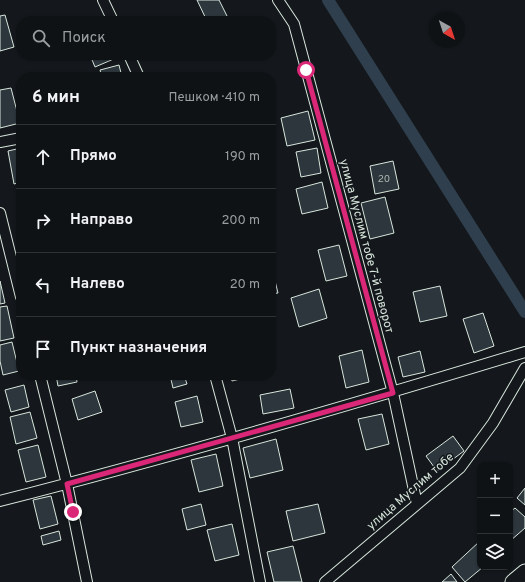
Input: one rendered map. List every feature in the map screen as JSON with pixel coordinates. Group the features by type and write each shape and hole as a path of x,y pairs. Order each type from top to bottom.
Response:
{"street":[{"path":"103,0 111,16"},
{"name":"улица Муслим тобе 7-й поворот","path":"278,0 294,24 393,393 417,504"},
{"path":"131,60 136,72"},
{"path":"0,142 16,139"},
{"path":"0,213 16,277"},
{"path":"0,501 67,484 393,393 525,352"},
{"name":"улица Муслим тобе","path":"326,582 460,468 493,423 525,368"},
{"path":"41,380 67,484 87,582"},
{"path":"216,380 232,438 260,582"},
{"path":"513,582 525,572"}],"building":[{"path":"197,0 219,0 227,16 205,16"},
{"path":"5,15 14,47 0,51 0,16"},
{"path":"92,60 111,60 95,67"},
{"path":"119,65 121,72 101,72 100,70"},
{"path":"11,88 16,107 16,124 0,128 0,90"},
{"path":"308,111 315,140 287,146 281,118"},
{"path":"317,148 321,173 301,177 296,152"},
{"path":"16,149 16,183 14,184 8,151"},
{"path":"393,161 399,189 375,194 370,166"},
{"path":"322,182 328,208 302,214 296,189"},
{"path":"385,197 394,233 370,239 361,203"},
{"path":"339,245 347,276 326,281 318,250"},
{"path":"0,281 5,303 0,304"},
{"path":"440,286 447,316 420,322 413,292"},
{"path":"319,289 327,318 299,327 291,298"},
{"path":"7,306 14,338 0,341 0,307"},
{"path":"483,313 494,346 474,353 463,319"},
{"path":"12,342 16,359 16,372 3,375 0,361 0,345"},
{"path":"362,350 369,382 346,388 339,356"},
{"path":"420,351 425,372 403,377 398,357"},
{"path":"57,380 77,380 77,382 58,386"},
{"path":"171,380 186,380 187,384 173,388"},
{"path":"24,385 29,407 11,412 5,390"},
{"path":"290,389 294,408 263,414 260,395"},
{"path":"95,391 102,412 78,420 72,399"},
{"path":"197,396 203,422 181,427 175,402"},
{"path":"30,412 37,438 16,444 10,417"},
{"path":"382,414 389,444 366,450 358,419"},
{"path":"453,436 464,451 437,471 426,456"},
{"path":"276,439 283,470 250,478 243,448"},
{"path":"38,445 46,477 26,482 18,450"},
{"path":"216,454 223,486 199,492 191,460"},
{"path":"525,488 525,505 517,498"},
{"path":"51,496 58,524 40,529 33,500"},
{"path":"201,504 206,525 187,530 182,509"},
{"path":"318,504 325,533 293,541 286,511"},
{"path":"515,508 525,517 525,528 513,538 513,534 513,510"},
{"path":"232,524 239,555 215,561 207,530"},
{"path":"59,531 61,540 43,545 41,536"},
{"path":"477,544 477,570 479,570 465,582 452,567"},
{"path":"293,546 302,582 274,582 267,552"},
{"path":"451,574 457,582 442,582"}],"waterway":[{"path":"328,0 525,312"}],"route":[{"path":"73,512 67,484 393,393 306,70"}]}
